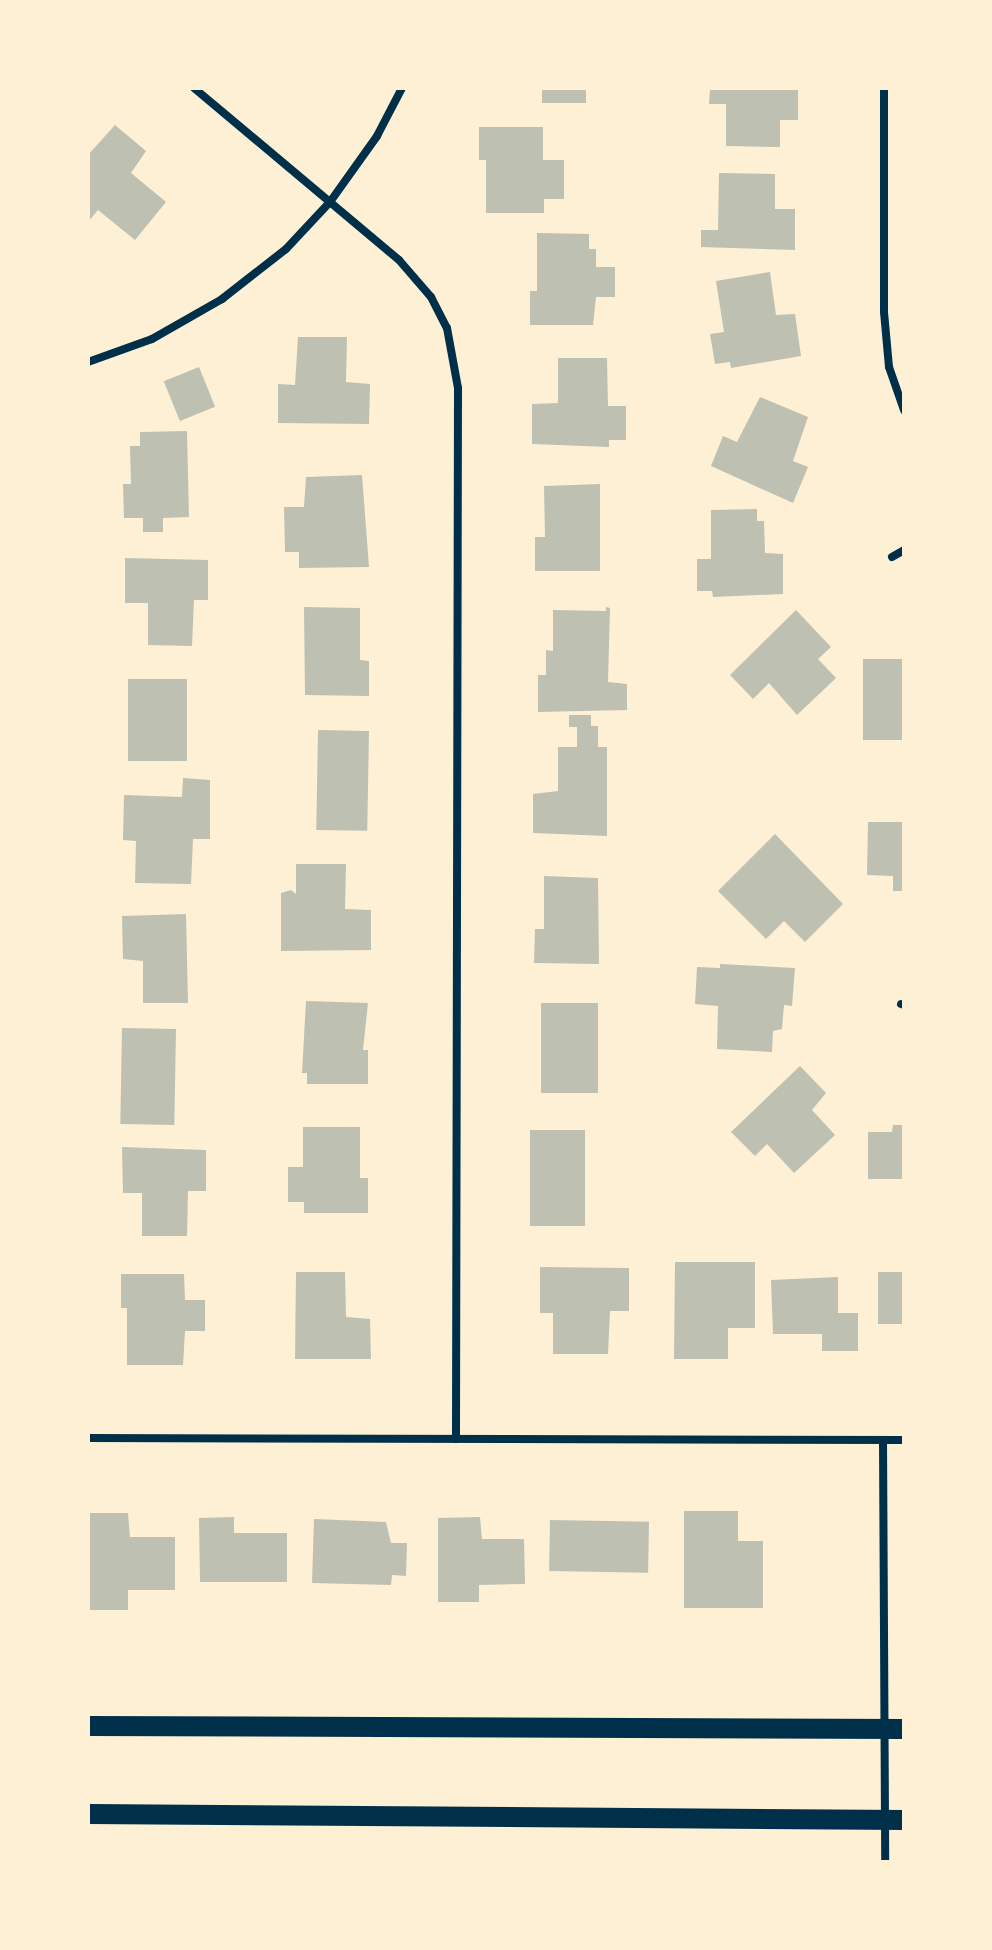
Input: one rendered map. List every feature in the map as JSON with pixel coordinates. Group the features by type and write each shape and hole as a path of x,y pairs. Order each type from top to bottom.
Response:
{"main road":[{"path":"88,1726 894,1729"},
{"path":"88,1814 895,1820"}],"street":[{"path":"194,88 399,260 431,297 447,328 458,388 456,1439"},
{"path":"88,362 152,339 222,299 286,249 330,202 377,136 402,88"},
{"path":"884,88 884,312 889,367 904,410"},
{"path":"892,557 904,550"},
{"path":"88,1438 904,1440"},
{"path":"883,1440 895,1820 885,1862"}],"building":[{"path":"542,88 586,88 586,103 542,103"},
{"path":"710,88 798,88 798,120 780,120 780,147 726,146 726,104 709,104"},
{"path":"115,125 146,151 131,173 166,202 135,240 98,210 88,222 88,155"},
{"path":"479,127 543,127 543,160 564,160 564,199 544,199 544,213 486,213 486,160 479,160"},
{"path":"719,173 775,174 775,209 795,209 795,250 701,247 701,230 718,230"},
{"path":"537,233 589,234 589,249 596,249 596,267 615,267 615,297 596,297 593,325 530,325 530,291 537,291"},
{"path":"770,272 776,315 795,314 801,356 731,368 730,362 715,364 710,334 724,332 716,281"},
{"path":"298,337 347,337 346,382 370,384 369,424 278,423 278,384 295,385"},
{"path":"558,358 607,358 608,406 626,406 626,440 609,440 609,447 532,444 532,404 558,403"},
{"path":"199,367 215,407 180,421 164,381"},
{"path":"760,397 808,417 793,461 808,467 793,503 711,466 723,436 737,442"},
{"path":"187,431 189,517 163,518 163,532 143,532 143,518 124,518 123,484 131,484 130,446 140,446 140,432"},
{"path":"362,475 369,567 299,568 299,552 285,552 284,507 304,507 306,477"},
{"path":"600,484 600,571 535,571 535,537 545,537 544,486"},
{"path":"757,509 757,521 764,521 765,553 783,554 783,594 713,597 712,591 697,591 697,559 711,559 711,510"},
{"path":"125,558 208,560 208,600 194,600 192,646 148,645 148,603 125,603"},
{"path":"304,607 360,608 360,660 369,661 369,696 305,695"},
{"path":"606,607 610,608 608,682 627,684 627,710 538,712 538,675 546,675 546,650 553,651 553,610 606,611"},
{"path":"796,610 831,647 818,659 836,678 797,715 769,683 753,699 730,675"},
{"path":"863,659 903,659 903,740 863,740"},
{"path":"128,679 187,679 187,761 128,761"},
{"path":"569,715 591,715 591,726 598,726 598,747 607,747 607,836 533,833 533,794 558,791 558,747 577,747 577,727 569,727"},
{"path":"318,730 369,731 367,831 316,830"},
{"path":"183,778 210,780 210,839 193,839 191,884 135,883 136,841 123,840 124,795 182,797"},
{"path":"868,822 904,822 904,891 893,891 893,876 867,875"},
{"path":"775,834 843,904 805,942 784,921 766,939 718,891"},
{"path":"296,864 346,864 345,909 371,910 371,950 281,951 281,893 291,890 296,894"},
{"path":"544,876 598,878 599,964 534,963 535,929 544,929"},
{"path":"186,914 188,1003 143,1003 143,961 123,959 122,916"},
{"path":"720,964 795,968 792,1006 784,1005 782,1029 773,1031 772,1052 717,1049 718,1006 695,1004 697,967 720,968"},
{"path":"306,1001 368,1003 363,1050 368,1050 368,1084 307,1084 307,1073 302,1073"},
{"path":"541,1003 598,1003 598,1093 541,1093"},
{"path":"122,1028 176,1029 174,1125 120,1124"},
{"path":"800,1066 826,1093 812,1110 835,1135 794,1173 767,1144 755,1156 731,1132"},
{"path":"893,1125 904,1125 904,1179 868,1179 868,1132 892,1132"},
{"path":"303,1127 360,1127 360,1178 368,1178 368,1213 304,1213 304,1202 288,1202 288,1167 303,1167"},
{"path":"530,1130 585,1130 585,1226 530,1226"},
{"path":"122,1147 206,1150 206,1191 188,1191 187,1236 142,1236 142,1193 123,1193"},
{"path":"675,1262 755,1262 755,1328 728,1328 728,1359 674,1359"},
{"path":"540,1267 629,1268 629,1311 610,1311 608,1354 553,1354 553,1313 540,1313"},
{"path":"296,1272 345,1272 346,1317 370,1319 371,1359 295,1359"},
{"path":"878,1272 904,1272 904,1324 878,1324"},
{"path":"121,1274 184,1274 185,1300 205,1300 205,1331 185,1331 183,1365 127,1365 127,1308 121,1308"},
{"path":"838,1277 838,1313 858,1313 858,1351 822,1351 822,1334 773,1334 771,1280"},
{"path":"684,1511 738,1511 738,1541 763,1541 763,1608 684,1608"},
{"path":"89,1513 128,1513 130,1537 175,1537 175,1590 128,1590 128,1610 88,1610"},
{"path":"234,1517 234,1533 287,1533 287,1582 200,1582 199,1518"},
{"path":"480,1517 482,1539 524,1539 525,1584 479,1585 479,1602 438,1602 438,1518"},
{"path":"314,1519 386,1522 391,1543 407,1543 406,1576 392,1575 391,1585 312,1583"},
{"path":"550,1520 649,1522 648,1573 549,1571"}]}
